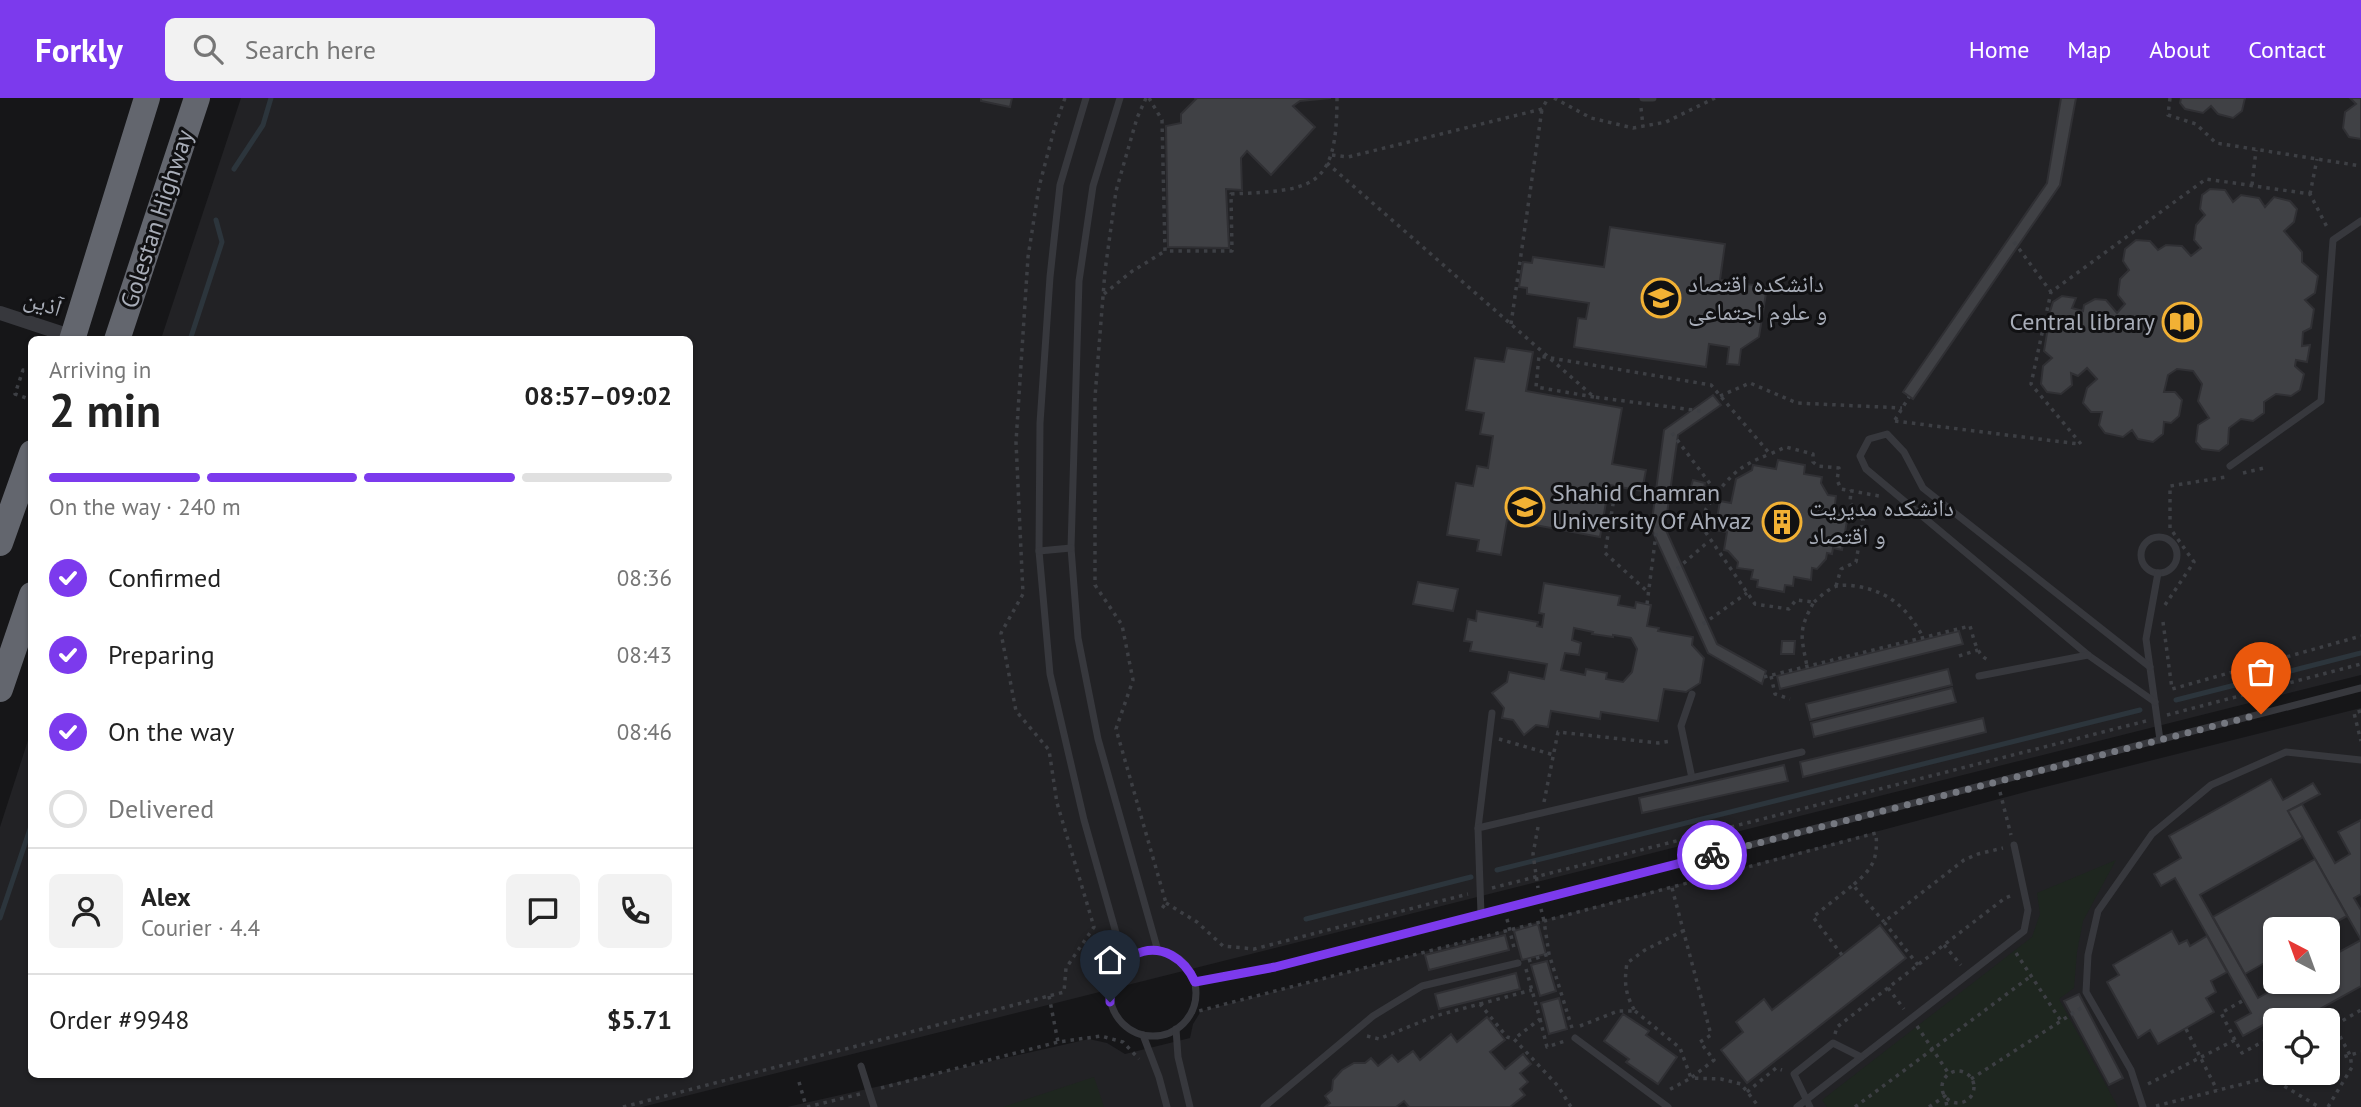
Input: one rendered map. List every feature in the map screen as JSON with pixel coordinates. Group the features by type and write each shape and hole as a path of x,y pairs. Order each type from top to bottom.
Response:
{"highway":[{"name":"Golestan Highway","path":"73,336 147,98"},
{"name":"Golestan Highway","path":"118,336 197,98"},
{"path":"0,543 28,464"},
{"path":"0,690 28,607"}],"street":[{"name":"آذین","path":"0,313 66,336"}],"lane":[{"path":"1086,98 1059,185 1040,423 1039,551 1053,688 1084,820 1124,961"},
{"path":"1120,98 1093,186 1079,281 1071,548 1078,638 1098,739 1158,951"},
{"path":"1643,98 1653,98"},
{"path":"2230,466 2321,401 2333,240 2361,221"},
{"path":"2150,667 1923,488 1904,452 1887,434 1869,439 1860,456 1866,470 2088,655 2155,702"},
{"path":"2157,537 2173,544 2177,555 2169,570 2158,573 2143,564 2141,552 2147,542 2157,537"},
{"path":"1039,551 1071,548"},
{"path":"2158,573 2147,639 2160,740"},
{"path":"1979,676 2088,655"},
{"path":"1195,982 1275,967 2361,688"},
{"path":"1692,694 1681,726 1692,778"},
{"path":"1481,914 1478,828 1492,713"},
{"path":"1478,828 1802,752"},
{"path":"2143,1107 2131,1070 2086,992 2088,955 2098,911 2152,834 2211,785 2286,752 2361,760"},
{"path":"1797,1107 1808,1103 1861,1057 2024,931 2028,909 2014,845"},
{"path":"1158,951 1179,958 1189,969 1195,982 1196,995 1187,1020 1176,1030 1150,1037 1125,1027 1115,1016 1110,1002 1112,980 1124,961 1136,953 1158,951"},
{"path":"1264,1107 1373,1016 1422,986 1518,963"},
{"path":"1176,1030 1178,1057 1190,1107"},
{"path":"1143,1035 1167,1107"},
{"path":"1575,1038 1668,1107"},
{"path":"1808,1103 1794,1074 1833,1043 1861,1057"},
{"path":"861,1066 874,1107"}],"path":[{"path":"623,1107 1064,992 1066,968 1094,928 1057,803 1049,750 1016,711 1001,633 1023,594 1016,442 1028,257 1039,187 1065,98"},
{"path":"1165,250 1162,120 1148,98 1137,118 1116,191 1103,295 1095,397 1095,585 1122,625 1133,680 1116,729 1166,903 1197,922 1223,946 1254,949 2361,664"},
{"path":"1103,295 1131,272 1165,250 1232,251 1231,194 1289,190 1304,187 1318,177 1332,155 1336,98"},
{"path":"1511,324 1542,109 1548,98"},
{"path":"1554,98 1591,118 1633,128 1666,122 1715,98"},
{"path":"2170,98 2168,115 2196,124 2216,144 2361,166"},
{"path":"1332,155 1348,157 1542,109"},
{"path":"2252,186 2256,150"},
{"path":"2317,159 2310,194 2333,240"},
{"path":"1327,163 1594,397"},
{"path":"1895,421 2081,444 2031,384 2051,292 2206,179 2310,194"},
{"path":"2014,243 2051,292"},
{"path":"1700,411 1536,387 1539,356 1711,385 1770,454"},
{"path":"28,372 23,370 15,394 28,399"},
{"path":"1720,396 1750,383 1797,403 1902,408"},
{"path":"1887,434 1909,397"},
{"path":"1672,433 1717,493"},
{"path":"1814,602 1796,600 1789,608 1755,604 1709,541 1702,527 1706,509 1731,474 1746,463 1786,447 1813,454 1813,462 1818,466 1839,468 1837,480 1842,489 1878,495 1888,504"},
{"path":"2264,468 2171,486 2170,528 2194,562 2161,611 2172,689 2361,636"},
{"path":"1616,486 1605,553 1649,593"},
{"path":"1836,586 1841,569 1856,562 1863,520 1850,503 1850,491"},
{"path":"1647,604 1657,526"},
{"path":"1844,536 1860,539"},
{"path":"1677,569 1709,541"},
{"path":"1807,667 1802,622 1814,602 1836,586 1855,586 1879,592 1899,603 1923,637"},
{"path":"1703,624 1747,593"},
{"path":"1023,594 1044,603"},
{"path":"1764,677 1970,626 1978,650 1985,659 2000,662"},
{"path":"1959,656 1978,650"},
{"path":"1771,676 1774,694 1790,699"},
{"path":"2361,711 2354,713 2361,741"},
{"path":"1549,954 1524,962 1547,1047 1575,1038 1549,954 1532,854 1558,732 1658,743 1684,738"},
{"path":"1489,736 1554,755"},
{"path":"1884,922 1964,860 2014,845 1997,782"},
{"path":"1191,1013 1876,834 1877,852 1869,872 1813,917 1842,955"},
{"path":"1853,885 1918,965"},
{"path":"1657,1098 1673,1086 1691,1078 1714,1060 1700,1042 1711,1035 1672,888"},
{"path":"1833,1043 1837,1027 2005,898 2025,889"},
{"path":"1150,923 1166,903"},
{"path":"1504,908 1518,963"},
{"path":"1683,931 1645,950 1627,963 1624,981 1626,995 1635,1011 1680,1048 1691,1078"},
{"path":"2010,942 2061,1021"},
{"path":"1944,945 1968,974"},
{"path":"1855,1107 2031,976"},
{"path":"1888,988 1912,1018 1949,1074"},
{"path":"1352,1033 1379,1039 1435,1016 1532,990"},
{"path":"1049,996 1058,1042"},
{"path":"2244,1000 2221,1013 2242,1053 2263,1042"},
{"path":"1971,1079 2092,1002"},
{"path":"1480,1004 1507,1037 1514,1039 1559,1086 1571,1107"},
{"path":"2340,1022 2361,1010"},
{"path":"1572,1029 1618,1011 1635,1011"},
{"path":"1514,1039 1540,1019"},
{"path":"2186,1028 2217,1090"},
{"path":"799,1082 807,1107 1058,1042 1101,1036 1123,1042 1141,1061"},
{"path":"2328,1107 2352,1067 2350,1055 2340,1036"},
{"path":"2137,1090 2235,1040"},
{"path":"2340,1058 2361,1052"},
{"path":"1747,1092 1776,1068 1794,1074"},
{"path":"1945,1096 1952,1102 1961,1103 1969,1099 1973,1091 1968,1074 1959,1071 1944,1079 1942,1088 1947,1107"},
{"path":"1691,1078 1721,1079 1741,1084 1759,1107"},
{"path":"2154,1107 2263,1078"},
{"path":"2283,1085 2319,1107"},
{"path":"1929,1107 1945,1096"}],"shaded area":[{"name":"Shahid Chamran University Of Ahvaz","path":"241,98 2361,98 2361,675 642,1107 0,1107 0,827 28,740 28,1078 693,1078 693,336 162,336"},
{"path":"2361,708 2361,1107 787,1107 1089,1039 1107,1043 1125,1054 1190,1038 1193,1024 1201,1011 2029,791"},
{"path":"2116,860 2083,921 2074,988 2059,999 2118,1107 1827,1107 1822,1100 2032,937 2040,914 2037,893"},
{"path":"1094,1077 1104,1107 1003,1107"}],"building":[{"path":"981,98 1012,98 1010,107 981,101"},
{"path":"1195,98 1331,98 1300,101 1293,106 1315,127 1271,175 1247,151 1241,158 1242,190 1226,189 1229,248 1168,247 1166,126 1181,123 1181,114"},
{"path":"2061,98 2076,98 2060,185 1913,399 1903,392 2047,183"},
{"path":"2181,98 2245,98 2242,111 2233,118 2218,114 2211,106 2203,113 2185,109 2180,103"},
{"path":"2350,98 2361,98 2361,139 2349,137 2343,128 2345,112 2356,104"},
{"name":"Central library","path":"2210,189 2225,190 2233,202 2241,195 2259,198 2265,207 2274,197 2290,201 2297,209 2294,222 2284,231 2302,252 2302,262 2318,276 2315,293 2305,300 2314,309 2311,328 2303,332 2302,346 2310,345 2307,362 2296,360 2295,366 2304,374 2300,390 2291,396 2276,394 2264,402 2264,413 2253,421 2241,419 2229,428 2228,444 2219,451 2202,449 2196,442 2198,425 2209,418 2198,401 2202,384 2193,371 2177,369 2168,375 2164,392 2175,392 2182,400 2179,416 2171,423 2164,422 2163,434 2153,442 2138,439 2132,430 2123,437 2105,433 2099,425 2102,412 2091,412 2083,403 2087,388 2097,379 2087,368 2078,376 2071,373 2072,385 2061,394 2047,392 2041,384 2043,366 2052,358 2044,351 2047,333 2056,326 2048,318 2053,302 2062,296 2076,298 2072,308 2083,311 2084,305 2095,299 2106,300 2117,313 2125,304 2118,295 2120,279 2129,270 2123,261 2125,249 2136,240 2150,241 2158,250 2166,245 2182,246 2191,256 2201,248 2194,240 2196,225 2205,215 2200,209 2202,195"},
{"name":"دانشکده اقتصاد و علوم اجتماعی","path":"1610,227 1725,244 1720,280 1767,287 1759,337 1741,349 1739,365 1727,364 1729,347 1709,344 1706,367 1574,347 1578,318 1586,319 1589,303 1527,294 1527,288 1519,287 1523,262 1532,263 1533,257 1604,267"},
{"path":"1507,348 1533,352 1526,391 1622,408 1612,464 1646,470 1642,491 1609,485 1600,537 1507,520 1501,555 1477,551 1479,540 1447,535 1456,483 1473,486 1477,466 1488,468 1493,436 1480,434 1484,413 1466,410 1475,358 1504,362"},
{"path":"1713,395 1721,405 1678,435 1665,528 1717,644 1766,671 1762,684 1708,653 1651,528 1664,430"},
{"name":"دانشکده مدیریت و اقتصاد","path":"1778,460 1805,465 1804,474 1822,477 1821,483 1828,495 1836,496 1834,512 1848,515 1842,550 1833,548 1832,554 1827,553 1826,559 1817,569 1812,568 1811,580 1794,577 1793,586 1785,585 1784,592 1757,587 1758,580 1751,579 1753,570 1737,568 1738,562 1724,550 1727,532 1715,530 1720,501 1731,503 1736,479 1752,470 1753,465 1776,469"},
{"path":"1693,480 1705,483 1704,488 1708,489 1706,498 1689,494"},
{"path":"1418,582 1458,589 1453,611 1413,604"},
{"path":"1544,583 1620,596 1618,605 1635,608 1636,602 1651,605 1647,626 1659,628 1658,631 1693,637 1692,645 1704,658 1700,683 1686,692 1664,689 1658,721 1601,712 1600,719 1551,711 1548,727 1536,725 1524,735 1513,720 1502,718 1504,708 1492,693 1507,682 1509,672 1544,679 1547,664 1470,651 1472,642 1464,641 1468,619 1476,621 1477,611 1538,622 1537,626 1542,627 1544,614 1539,613","holes":["1574,628 1593,632 1592,634 1631,638 1637,649 1632,672 1623,682 1606,679 1607,673 1586,669 1585,675 1561,670 1565,653 1579,655 1581,643 1572,640"]},
{"path":"1959,631 1963,644 1780,689 1777,676"},
{"path":"1782,641 1795,641 1794,654 1781,654"},
{"path":"1948,669 1952,685 1810,720 1806,704"},
{"path":"1952,688 1956,702 1814,737 1811,723"},
{"path":"1983,718 1986,732 1803,777 1800,762"},
{"path":"1784,765 1788,781 1642,813 1639,798"},
{"path":"2271,779 2283,800 2313,783 2320,794 2288,811 2303,837 2200,895 2258,998 2265,994 2340,994 2340,951 2361,940 2361,986 2322,1008 2263,1008 2263,1025 2243,1036 2235,1022 2251,1013 2175,878 2161,886 2154,874 2181,858 2169,836"},
{"path":"2302,804 2335,863 2350,854 2338,832 2361,820 2361,894 2354,898 2361,910 2361,940 2288,811"},
{"path":"2315,859 2347,916 2340,920 2340,917 2263,917 2263,964 2245,974 2213,917"},
{"path":"1538,924 1546,954 1522,960 1514,931"},
{"path":"1880,925 1906,958 1747,1083 1721,1050 1743,1032 1736,1022 1764,999 1772,1010"},
{"path":"2172,931 2179,944 2187,940 2190,946 2207,936 2227,972 2211,981 2216,992 2206,998 2214,1012 2158,1044 2150,1030 2138,1038 2107,982 2119,975 2113,965"},
{"path":"1505,935 1509,950 1429,970 1425,955"},
{"path":"1547,961 1556,991 1540,996 1531,965"},
{"path":"1516,973 1520,989 1439,1009 1435,994"},
{"path":"2079,994 2123,1078 2109,1085 2064,1001"},
{"path":"1559,998 1567,1029 1549,1034 1541,1003"},
{"path":"1623,1014 1649,1031 1646,1035 1677,1057 1658,1084 1626,1062 1629,1059 1604,1041"},
{"path":"1487,1017 1505,1040 1490,1052 1505,1069 1523,1054 1531,1064 1520,1073 1528,1082 1520,1089 1525,1095 1510,1107 1409,1107 1404,1101 1396,1107 1325,1107 1330,1103 1325,1096 1332,1090 1333,1080 1342,1070 1354,1063 1365,1063 1371,1058 1378,1066 1392,1055 1398,1062 1413,1051 1420,1060 1451,1034 1457,1042"}],"waterway":[{"path":"234,169 263,125 271,98"},
{"path":"191,336 222,242 216,220"},
{"path":"2176,700 2361,653"},
{"path":"1497,870 2140,710"},
{"path":"0,918 28,835"},
{"path":"1306,919 1471,877"}],"way so far":[{"path":"1712,855 2261,714"}],"place":[{"name":"دانشکده اقتصاد و علوم اجتماعی","path":"1661,298"},
{"name":"Central library","path":"2182,322"},
{"name":"Shahid Chamran University Of Ahvaz","path":"1525,507"},
{"name":"دانشکده مدیریت و اقتصاد","path":"1782,522"}],"route":[{"path":"1110,1002 1110,987 1115,973 1124,961 1136,953 1151,950 1179,958 1189,969 1195,982 1275,967 1712,855"}]}
